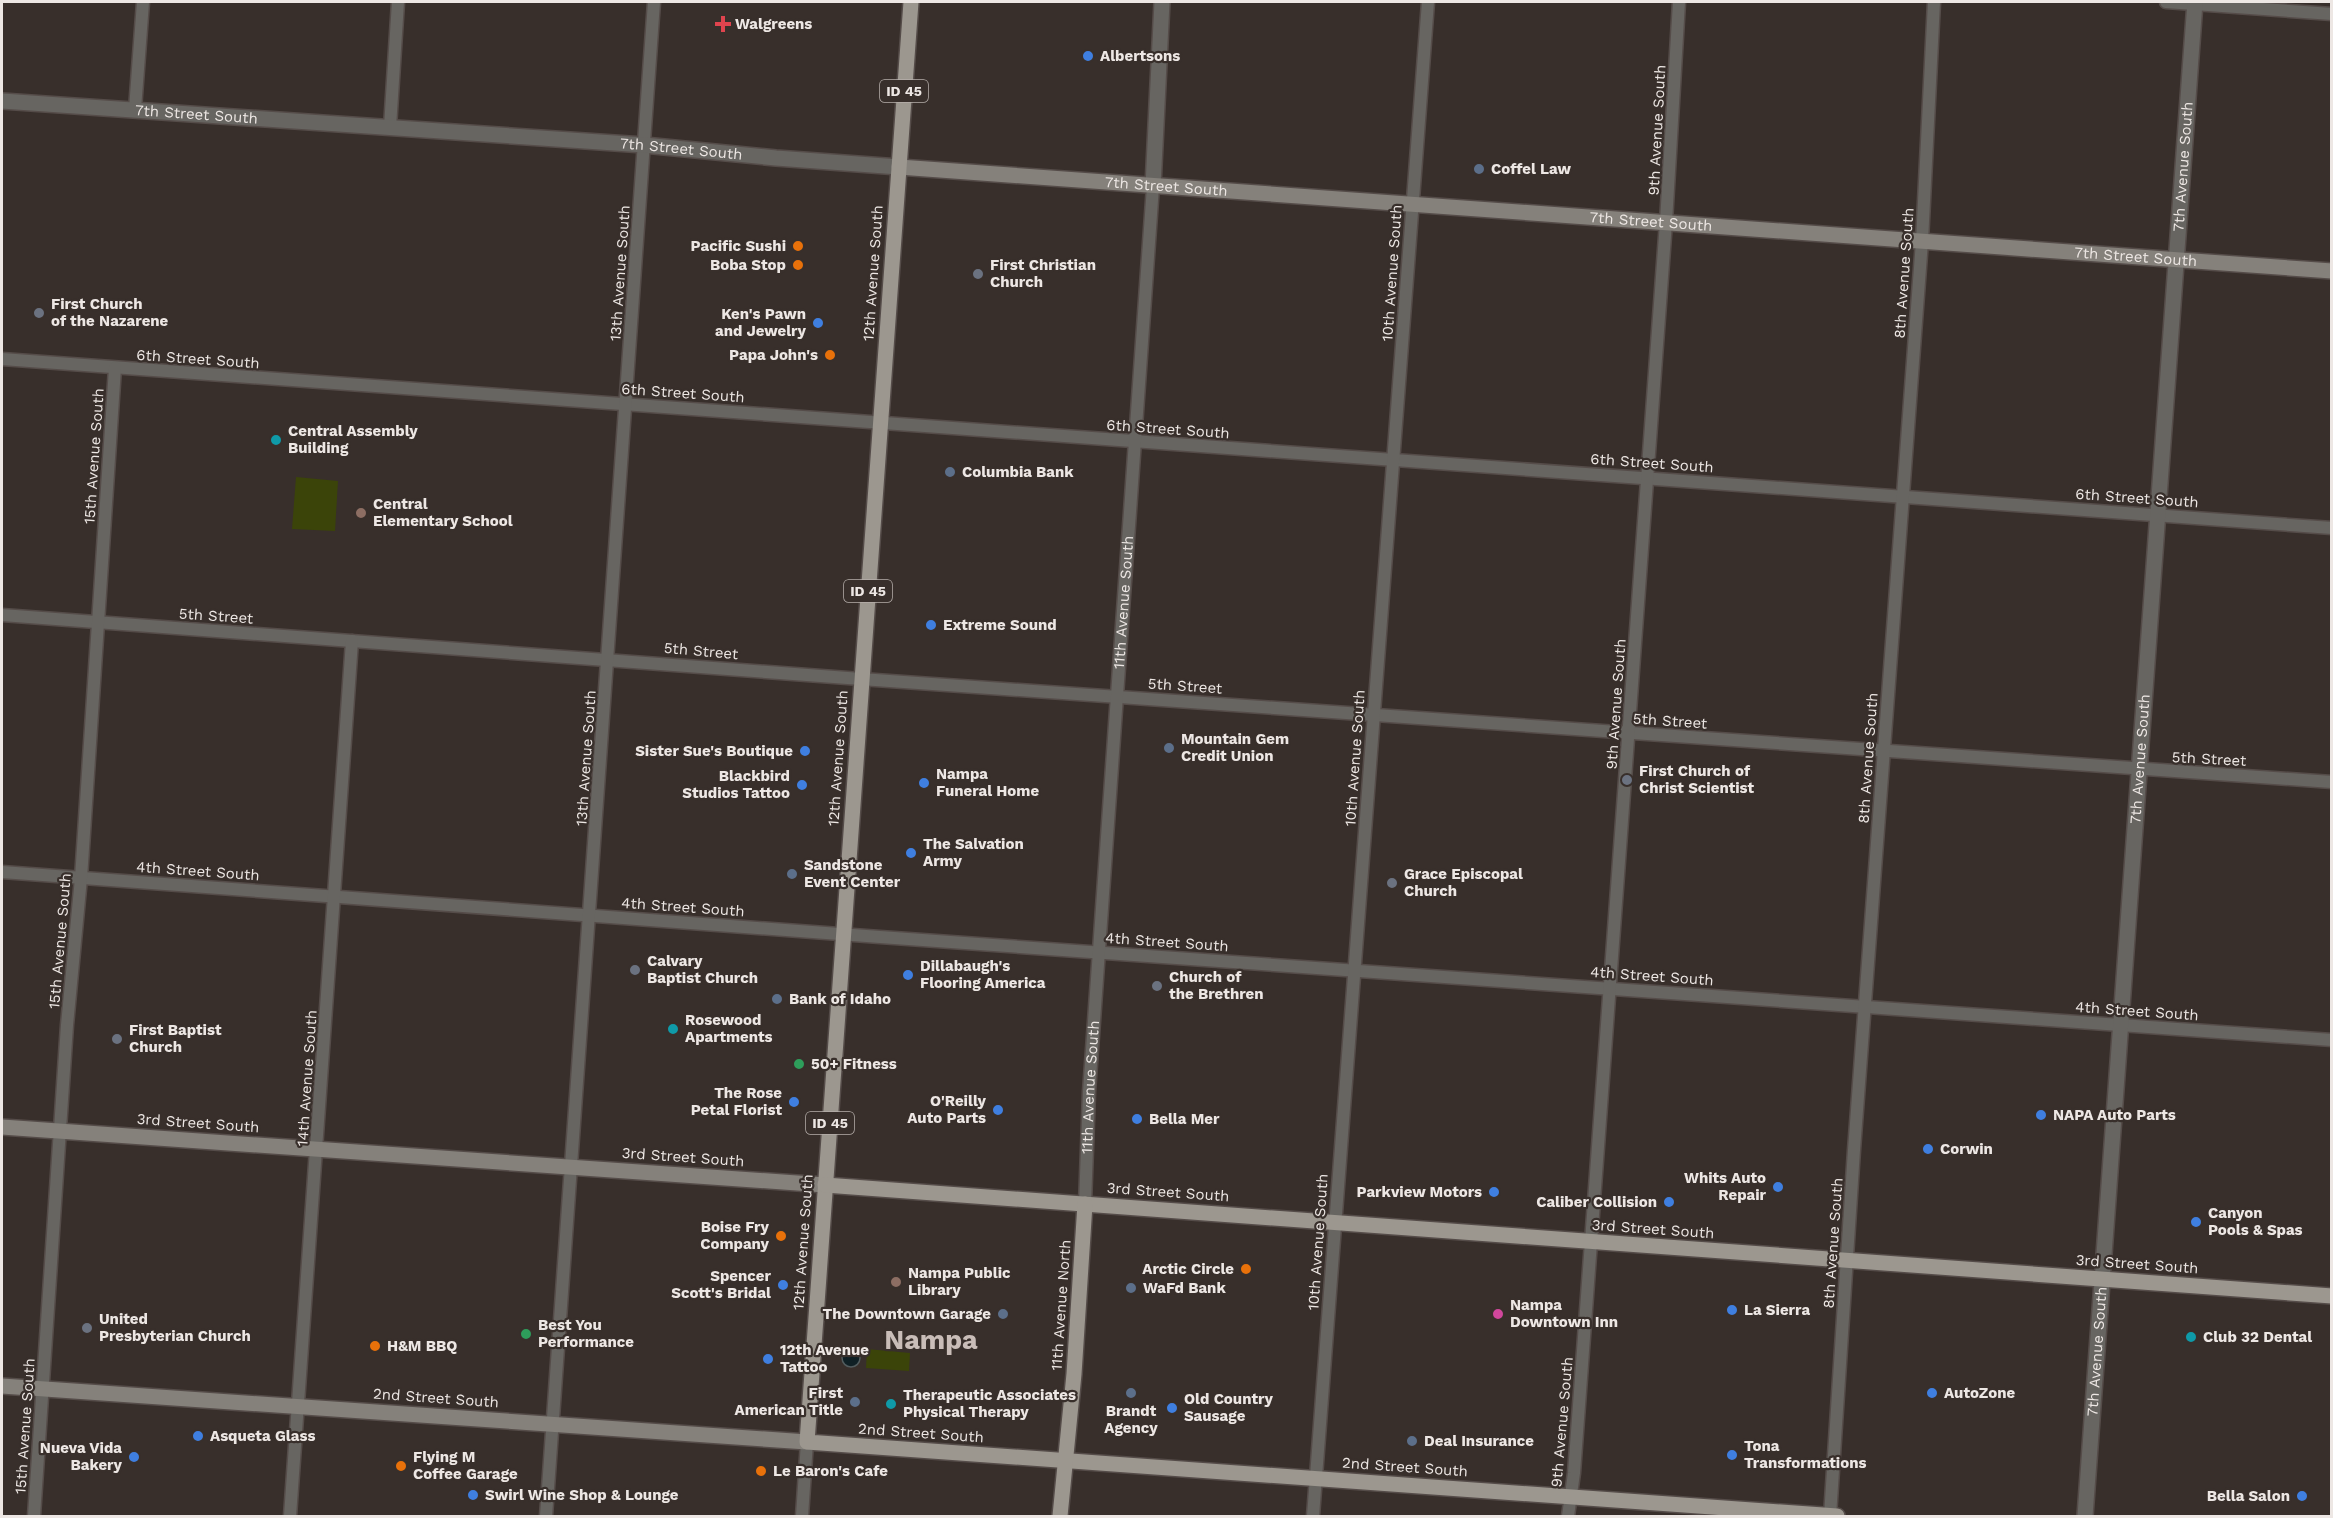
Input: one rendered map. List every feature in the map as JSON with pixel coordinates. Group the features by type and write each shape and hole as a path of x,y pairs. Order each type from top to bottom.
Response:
{"main road":[{"name":"12th Avenue South","path":"807,1442 911,2"},
{"name":"7th Street South","path":"899,167 2331,271"},
{"name":"3rd Street South","path":"2,1127 2331,1296"},
{"name":"11th Avenue North","path":"1060,1516 1074,1374 1085,1204"},
{"name":"2nd Street South","path":"2,1386 1837,1516"}],"street":[{"path":"135,109 142,2"},
{"path":"390,127 398,2"},
{"name":"13th Avenue South","path":"546,1516 654,2"},
{"name":"11th Avenue South","path":"1085,1204 1089,1092 1153,186 1162,2"},
{"name":"10th Avenue South","path":"1312,1516 1428,2"},
{"name":"9th Avenue South","path":"1568,1516 1648,478 1679,2"},
{"name":"8th Avenue South","path":"1830,1516 1922,241 1934,2"},
{"path":"2166,2 2331,14"},
{"name":"7th Avenue South","path":"2085,1516 2195,3"},
{"name":"7th Street South","path":"2,101 644,145 899,167"},
{"name":"6th Street South","path":"2,359 2331,528"},
{"name":"15th Avenue South","path":"34,1516 60,1131 81,878 115,368"},
{"name":"5th Street","path":"2,615 861,679 2331,783"},
{"name":"14th Avenue South","path":"290,1516 318,1149 352,641"},
{"name":"4th Street South","path":"2,872 2331,1040"},
{"name":"12th Avenue South","path":"802,1516 807,1442"}],"green space":[{"path":"296,477 338,481 335,531 292,529"},
{"path":"867,1349 910,1353 909,1371 866,1368"}],"shaded area":[{"path":"851,1349 859,1354 860,1358 855,1366 851,1367 843,1362 842,1358 847,1350"}],"place":[{"name":"Walgreens","path":"723,24"},
{"name":"Albertsons","path":"1088,56"},
{"name":"Coffel Law","path":"1479,169"},
{"name":"Pacific Sushi","path":"798,246"},
{"name":"Boba Stop","path":"798,265"},
{"name":"First Christian Church","path":"978,274"},
{"name":"First Church of the Nazarene","path":"39,313"},
{"name":"Ken's Pawn and Jewelry","path":"818,323"},
{"name":"Papa John's","path":"830,355"},
{"name":"Central Assembly Building","path":"276,440"},
{"name":"Columbia Bank","path":"950,472"},
{"name":"Central Elementary School","path":"361,513"},
{"name":"Extreme Sound","path":"931,625"},
{"name":"Mountain Gem Credit Union","path":"1169,748"},
{"name":"Sister Sue's Boutique","path":"805,751"},
{"name":"First Church of Christ Scientist","path":"1627,780"},
{"name":"Nampa Funeral Home","path":"924,783"},
{"name":"Blackbird Studios Tattoo","path":"802,785"},
{"name":"The Salvation Army","path":"911,853"},
{"name":"Sandstone Event Center","path":"792,874"},
{"name":"Grace Episcopal Church","path":"1392,883"},
{"name":"Calvary Baptist Church","path":"635,970"},
{"name":"Dillabaugh's Flooring America","path":"908,975"},
{"name":"Church of the Brethren","path":"1157,986"},
{"name":"Bank of Idaho","path":"777,999"},
{"name":"Rosewood Apartments","path":"673,1029"},
{"name":"First Baptist Church","path":"117,1039"},
{"name":"50+ Fitness","path":"799,1064"},
{"name":"The Rose Petal Florist","path":"794,1102"},
{"name":"O'Reilly Auto Parts","path":"998,1110"},
{"name":"NAPA Auto Parts","path":"2041,1115"},
{"name":"Bella Mer","path":"1137,1119"},
{"name":"Corwin","path":"1928,1149"},
{"name":"Whits Auto Repair","path":"1778,1187"},
{"name":"Parkview Motors","path":"1494,1192"},
{"name":"Caliber Collision","path":"1669,1202"},
{"name":"Canyon Pools & Spas","path":"2196,1222"},
{"name":"Boise Fry Company","path":"781,1236"},
{"name":"Arctic Circle","path":"1246,1269"},
{"name":"Nampa Public Library","path":"896,1282"},
{"name":"Spencer Scott's Bridal","path":"783,1285"},
{"name":"WaFd Bank","path":"1131,1288"},
{"name":"La Sierra","path":"1732,1310"},
{"name":"The Downtown Garage","path":"1003,1314"},
{"name":"Nampa Downtown Inn","path":"1498,1314"},
{"name":"United Presbyterian Church","path":"87,1328"},
{"name":"Best You Performance","path":"526,1334"},
{"name":"Club 32 Dental","path":"2191,1337"},
{"name":"H&M BBQ","path":"375,1346"},
{"name":"12th Avenue Tattoo","path":"768,1359"},
{"name":"Brandt Agency","path":"1131,1393"},
{"name":"AutoZone","path":"1932,1393"},
{"name":"First American Title","path":"855,1402"},
{"name":"Therapeutic Associates Physical Therapy","path":"891,1404"},
{"name":"Old Country Sausage","path":"1172,1408"},
{"name":"Asqueta Glass","path":"198,1436"},
{"name":"Deal Insurance","path":"1412,1441"},
{"name":"Tona Transformations","path":"1732,1455"},
{"name":"Nueva Vida Bakery","path":"134,1457"},
{"name":"Flying M Coffee Garage","path":"401,1466"},
{"name":"Le Baron's Cafe","path":"761,1471"},
{"name":"Swirl Wine Shop & Lounge","path":"473,1495"},
{"name":"Bella Salon","path":"2302,1496"}],"district":[{"name":"Nampa","path":"931,1340"}]}
